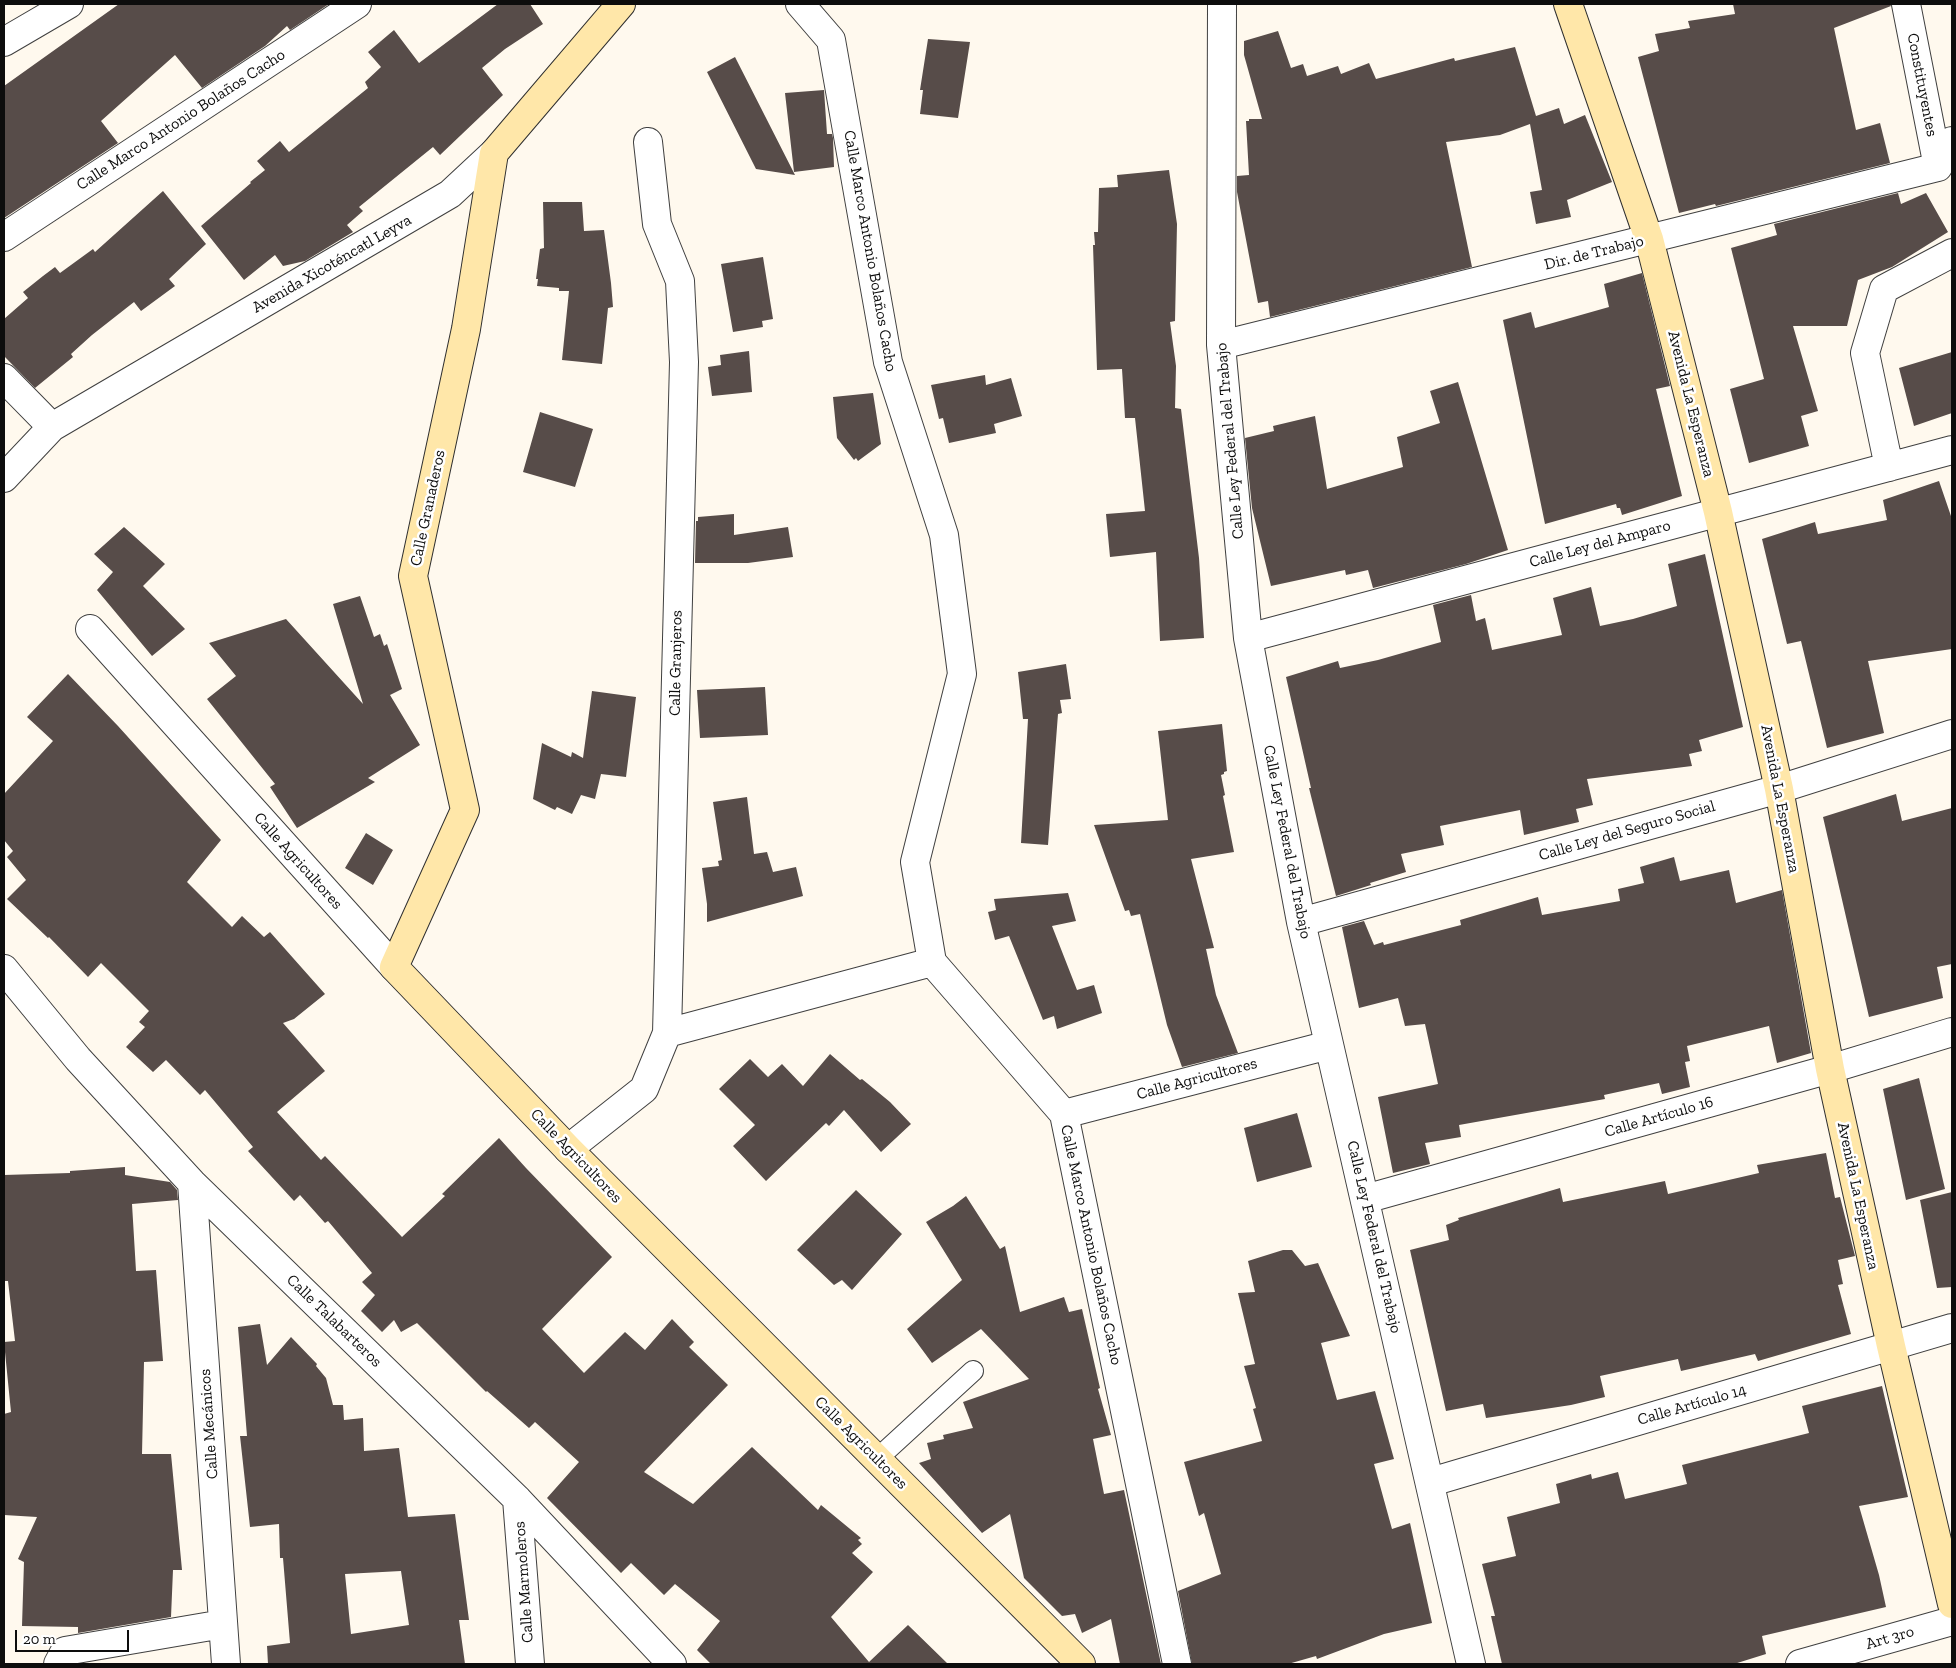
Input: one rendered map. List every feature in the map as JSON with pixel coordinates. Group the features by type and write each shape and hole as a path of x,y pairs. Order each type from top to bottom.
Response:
{"street":[{"path":"4,42 69,4"},
{"name":"Calle Marco Antonio Bolaños Cacho","path":"4,237 357,4"},
{"name":"Avenida Xicoténcatl Leyva","path":"4,478 52,427 450,194 494,153 621,4"},
{"name":"Calle Marco Antonio Bolaños Cacho","path":"800,4 831,40 888,362 944,535 962,674 915,862 932,962 1064,1114 1177,1664"},
{"name":"Calle Ley Federal del Trabajo","path":"1222,4 1221,346 1248,638 1301,922 1431,1482 1471,1664"},
{"name":"Avenida La Esperanza","path":"1568,4 1649,239 1718,512 1779,789 1830,1069 1891,1346 1952,1604"},
{"name":"Constituyentes","path":"1906,4 1938,167"},
{"path":"1938,167 1952,141"},
{"name":"Calle Granjeros","path":"568,1149 644,1089 667,1033 684,362 680,281 657,224 648,142"},
{"name":"Calle Granaderos","path":"394,967 465,810 413,576 466,328 494,153"},
{"name":"Dir. de Trabajo","path":"1221,346 1938,167"},
{"path":"1889,467 1865,353 1884,290 1952,253"},
{"path":"4,378 52,427"},
{"name":"Calle Ley del Amparo","path":"1248,638 1952,450"},
{"name":"Calle Agricultores","path":"90,629 394,967 568,1149 1082,1664"},
{"name":"Calle Ley del Seguro Social","path":"1301,922 1779,789 1952,734"},
{"path":"667,1033 932,962"},
{"name":"Calle Talabarteros","path":"4,969 78,1059 192,1183 517,1499 672,1664"},
{"name":"Calle Artículo 16","path":"1365,1199 1830,1069 1952,1032"},
{"name":"Calle Agricultores","path":"1064,1114 1329,1045"},
{"name":"Calle Mecánicos","path":"192,1183 226,1664"},
{"name":"Calle Artículo 14","path":"1431,1482 1952,1328"},
{"name":"Calle Marmoleros","path":"517,1499 530,1664"},
{"name":"Art 3ro","path":"1800,1664 1952,1621"},
{"path":"58,1664 64,1651 223,1624"}],"lane":[{"path":"877,1459 973,1371"}],"building":[{"path":"119,4 329,4 290,30 287,26 265,46 202,88 175,55 101,121 118,143 4,218 4,86"},
{"path":"498,4 530,4 543,24 505,49 482,68 503,95 440,155 433,147 359,207 363,211 347,225 353,232 305,261 283,266 275,255 244,280 201,226 265,170 257,161 280,141 289,152 368,88 365,82 381,67 368,52 394,30 419,63"},
{"path":"1733,4 1890,4 1891,6 1834,28 1856,130 1880,123 1890,163 1716,206 1715,204 1679,213 1638,57 1659,51 1655,34 1690,28 1688,21 1735,14"},
{"path":"1278,31 1291,68 1303,64 1307,76 1338,66 1341,74 1369,63 1376,79 1454,58 1455,61 1515,47 1536,116 1559,108 1564,124 1585,115 1612,182 1567,200 1571,217 1536,224 1530,192 1542,190 1530,124 1500,135 1446,142 1472,267 1270,317 1268,301 1258,303 1237,192 1237,176 1249,175 1246,121 1249,121 1249,119 1262,119 1244,55 1244,41"},
{"path":"928,39 970,42 958,118 920,114 923,90 920,90"},
{"path":"735,57 795,175 756,169 707,72"},
{"path":"824,90 827,134 832,134 833,138 834,167 794,172 785,93"},
{"path":"1169,170 1177,224 1175,321 1170,322 1176,366 1175,408 1181,409 1199,558 1204,638 1160,641 1156,552 1110,557 1106,514 1145,511 1135,418 1125,418 1122,369 1097,370 1093,245 1095,245 1094,232 1098,232 1099,188 1118,187 1117,175"},
{"path":"163,191 206,244 169,279 175,286 141,311 134,302 92,335 71,354 73,357 35,388 4,356 4,319 28,298 23,292 55,267 60,273 93,249 95,252"},
{"path":"1898,193 1901,204 1926,193 1948,232 1892,267 1858,280 1847,326 1793,326 1818,411 1801,416 1809,446 1749,463 1730,389 1764,379 1731,248 1777,235 1774,224"},
{"path":"543,202 582,202 584,231 604,230 613,307 608,308 602,364 562,360 569,291 559,291 559,288 537,286 538,279 536,279 540,249 544,248"},
{"path":"763,257 773,319 762,321 763,327 733,332 721,264"},
{"path":"1642,273 1670,386 1656,389 1682,496 1622,515 1620,508 1617,508 1616,504 1545,524 1503,320 1531,312 1535,328 1609,307 1604,284"},
{"path":"749,351 752,392 712,396 708,367 721,365 720,355"},
{"path":"1952,352 1952,413 1914,426 1899,368"},
{"path":"985,375 986,385 1011,378 1022,416 994,424 996,433 949,443 943,418 939,419 931,385"},
{"path":"1458,382 1508,550 1466,564 1373,588 1368,570 1346,575 1345,570 1271,586 1252,508 1245,438 1274,431 1273,426 1315,416 1327,489 1403,467 1397,437 1440,423 1430,391"},
{"path":"873,393 881,444 858,461 856,458 854,460 837,438 833,397"},
{"path":"540,412 593,429 575,487 523,472"},
{"path":"1939,481 1952,519 1952,649 1868,661 1884,733 1827,748 1801,641 1787,644 1762,539 1815,522 1818,534 1887,520 1883,500"},
{"path":"734,514 734,535 788,527 793,557 748,563 695,563 696,521 698,521 698,517"},
{"path":"124,527 165,564 143,586 185,629 152,656 97,590 113,572 94,554"},
{"path":"1705,554 1743,727 1699,740 1702,751 1689,754 1692,766 1587,779 1593,805 1576,809 1579,822 1524,835 1520,810 1440,826 1444,845 1401,854 1406,872 1336,896 1309,788 1311,788 1286,677 1338,661 1340,668 1378,660 1441,642 1433,605 1471,595 1476,621 1485,618 1492,650 1562,635 1553,598 1591,587 1600,626 1633,619 1677,606 1668,564"},
{"path":"360,596 374,637 380,634 384,646 387,644 402,689 390,695 420,745 368,778 375,782 297,828 270,787 275,784 207,699 236,676 209,643 286,619 363,704 333,604"},
{"path":"1066,664 1071,699 1060,700 1062,713 1058,714 1048,845 1021,843 1028,719 1023,719 1018,672"},
{"path":"68,674 118,726 221,840 187,882 232,927 242,916 264,937 270,932 325,994 294,1019 283,1023 325,1071 277,1112 321,1160 325,1156 402,1237 445,1196 442,1194 499,1138 612,1257 542,1329 584,1373 625,1332 645,1350 672,1319 694,1342 689,1347 728,1385 644,1472 693,1504 752,1447 818,1510 821,1505 861,1538 858,1540 862,1544 852,1553 873,1572 831,1617 869,1662 908,1625 948,1664 711,1664 697,1650 720,1621 675,1584 664,1595 631,1563 621,1573 547,1498 579,1462 535,1422 529,1428 486,1392 417,1323 401,1332 394,1320 382,1332 361,1311 375,1295 362,1282 372,1273 328,1221 325,1223 300,1195 294,1201 248,1151 253,1147 205,1090 200,1095 166,1060 153,1072 126,1047 145,1027 139,1022 149,1011 101,963 88,977 49,937 7,899 26,880 7,857 13,851 4,840 4,794 53,741 27,717"},
{"path":"765,687 768,735 700,738 697,690"},
{"path":"592,691 636,697 626,777 601,774 595,799 581,795 572,814 557,807 555,810 533,799 542,743 571,757 572,752 583,758"},
{"path":"1222,724 1227,771 1221,775 1225,795 1223,796 1234,852 1191,859 1214,948 1206,949 1216,995 1238,1053 1182,1067 1167,1025 1140,914 1131,916 1129,910 1125,911 1094,825 1168,820 1158,731"},
{"path":"1896,794 1902,821 1952,808 1952,964 1937,967 1943,998 1869,1017 1823,817"},
{"path":"747,797 754,854 767,852 773,872 796,867 803,896 707,922 707,904 702,868 719,866 718,861 722,860 713,802"},
{"path":"366,833 393,850 373,885 345,868"},
{"path":"1674,857 1680,881 1729,870 1736,903 1782,890 1811,1053 1777,1063 1769,1026 1687,1046 1690,1061 1685,1062 1690,1087 1662,1094 1659,1083 1604,1095 1605,1099 1459,1125 1461,1137 1425,1143 1430,1164 1393,1173 1378,1097 1438,1084 1425,1024 1405,1026 1398,998 1359,1008 1342,927 1364,921 1374,945 1383,942 1384,945 1461,925 1460,920 1538,897 1542,915 1620,901 1618,889 1644,883 1640,867"},
{"path":"1068,893 1076,921 1052,926 1077,990 1094,985 1102,1013 1057,1029 1054,1016 1043,1020 1009,936 995,940 988,912 996,910 994,899"},
{"path":"830,1054 860,1080 862,1079 890,1102 911,1124 881,1152 844,1110 829,1126 826,1123 766,1181 733,1146 755,1125 719,1089 750,1059 768,1077 782,1064 803,1086"},
{"path":"1919,1078 1945,1189 1906,1200 1883,1089"},
{"path":"1297,1113 1312,1167 1257,1182 1244,1128"},
{"path":"1826,1153 1835,1198 1840,1197 1855,1256 1838,1260 1843,1284 1838,1285 1851,1334 1758,1361 1755,1354 1681,1371 1678,1359 1600,1376 1605,1397 1571,1405 1486,1418 1483,1404 1446,1411 1410,1250 1449,1240 1446,1225 1459,1220 1458,1218 1560,1188 1563,1202 1665,1181 1668,1194 1759,1173 1757,1165"},
{"path":"125,1167 125,1175 170,1182 177,1190 178,1200 132,1204 136,1271 156,1270 163,1361 144,1362 142,1454 171,1454 182,1570 173,1570 171,1617 78,1633 78,1627 22,1626 24,1562 18,1559 37,1517 4,1515 4,1414 11,1412 4,1342 15,1341 8,1281 4,1281 4,1175 70,1173 70,1171"},
{"path":"856,1190 902,1234 852,1290 842,1280 834,1285 797,1250"},
{"path":"1952,1192 1952,1287 1937,1288 1920,1200"},
{"path":"966,1196 1000,1249 1005,1246 1020,1312 1064,1297 1069,1312 1082,1309 1100,1388 1098,1389 1111,1435 1093,1439 1104,1494 1124,1490 1161,1664 1120,1664 1111,1619 1082,1633 1075,1614 1062,1616 1024,1578 1010,1514 982,1533 919,1463 931,1459 927,1443 944,1439 943,1435 973,1428 963,1402 1029,1379 981,1329 932,1363 907,1329 962,1280 926,1222"},
{"path":"1283,1250 1292,1250 1305,1266 1318,1263 1350,1336 1321,1343 1337,1400 1375,1391 1394,1459 1374,1464 1392,1529 1410,1523 1432,1623 1384,1634 1317,1659 1316,1656 1288,1664 1192,1664 1178,1591 1221,1574 1204,1513 1199,1516 1184,1462 1262,1441 1253,1409 1256,1408 1244,1366 1255,1364 1238,1293 1255,1292 1248,1261"},
{"path":"260,1324 267,1365 291,1337 317,1364 316,1366 326,1378 333,1405 343,1405 344,1420 363,1418 364,1451 399,1448 408,1517 455,1514 469,1620 459,1620 465,1664 268,1664 267,1646 290,1643 283,1558 280,1558 279,1524 250,1527 240,1436 247,1436 238,1327","holes":["401,1571 409,1625 351,1634 345,1574"]},
{"path":"1882,1386 1908,1497 1859,1506 1879,1575 1886,1607 1762,1636 1766,1654 1734,1664 1502,1664 1491,1616 1495,1616 1482,1564 1516,1556 1507,1517 1560,1503 1556,1484 1591,1474 1592,1479 1618,1472 1625,1499 1687,1484 1682,1465 1809,1433 1802,1406"}]}
